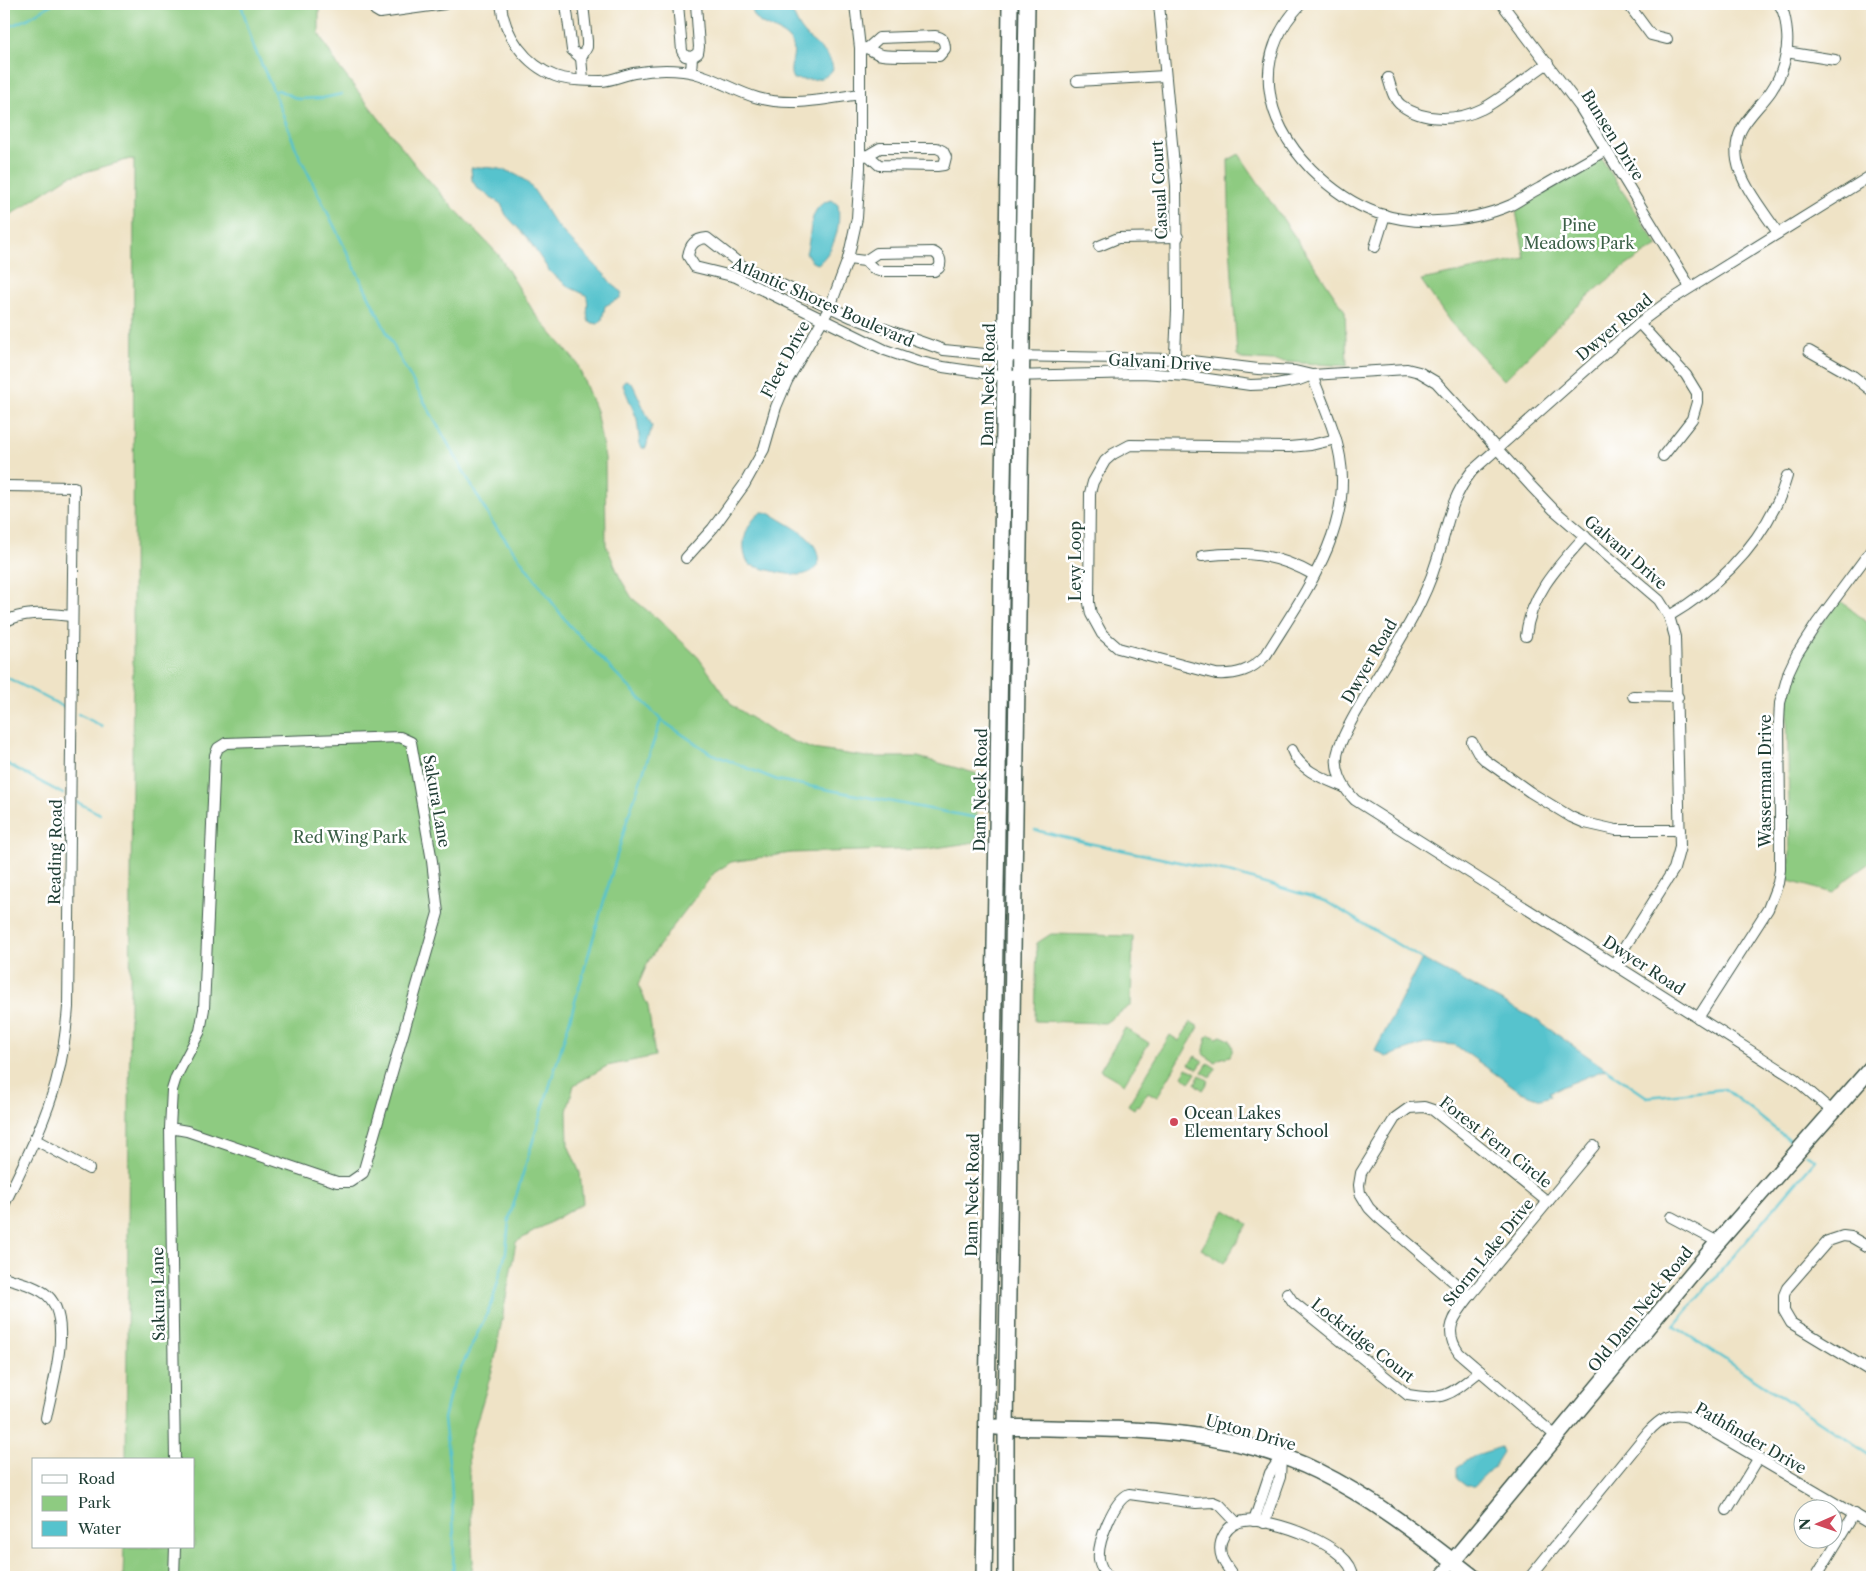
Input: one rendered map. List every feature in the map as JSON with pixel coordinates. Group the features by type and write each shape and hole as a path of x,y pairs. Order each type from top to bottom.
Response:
{"main road":[{"name":"Dam Neck Road","path":"984,1577 1010,4"},
{"name":"Dam Neck Road","path":"1006,1577 1006,1428 1028,4"},
{"name":"Old Dam Neck Road","path":"1453,1561 1718,1242 1872,1067"},
{"path":"992,1087 1011,1088"},
{"name":"Upton Drive","path":"986,1427 1169,1432 1225,1440 1281,1457 1315,1470 1374,1502 1402,1521 1473,1577"}],"street":[{"path":"373,4 375,10 380,13 445,4"},
{"path":"501,4 506,25 517,46 533,64 556,76 573,80 602,81 653,70 691,72 747,94 770,100 798,102 860,94"},
{"path":"566,4 572,50 581,58"},
{"path":"583,4 587,47 581,58 583,79"},
{"path":"678,4 682,51 685,56 692,58"},
{"path":"691,72 692,58 698,53 699,47 696,4"},
{"name":"Fleet Drive","path":"686,558 713,528 744,485 764,450 776,407 787,381 830,307 848,259 857,218 864,156 860,94 864,47 855,4"},
{"name":"Casual Court","path":"1159,4 1176,186 1178,237 1174,375"},
{"path":"1301,4 1282,28 1271,56 1269,82 1275,114 1289,143 1318,175 1350,200 1364,208 1385,215 1435,221 1455,220 1495,211 1524,198 1606,150"},
{"name":"Bunsen Drive","path":"1502,4 1548,62 1580,107 1690,287"},
{"path":"1628,4 1651,35 1667,39"},
{"path":"1778,233 1745,183 1740,171 1737,149 1742,128 1747,118 1772,89 1783,67 1786,52 1786,23 1779,4"},
{"path":"935,36 942,38 945,49 939,56 880,55 864,47 879,38 935,36"},
{"path":"1786,52 1835,60"},
{"path":"1388,78 1394,96 1400,104 1423,115 1449,118 1485,108 1548,62"},
{"path":"1077,81 1165,76"},
{"path":"880,148 937,148 943,151 946,157 944,164 937,166 879,165 864,156 880,148"},
{"name":"Dwyer Road","path":"1833,1112 1795,1079 1355,800 1344,787 1337,767 1338,748 1353,718 1419,604 1437,562 1450,508 1456,494 1472,472 1639,323 1690,287 1872,175"},
{"path":"1375,247 1385,215"},
{"path":"1099,246 1118,238 1178,237"},
{"name":"Atlantic Shores Boulevard","path":"1005,356 944,350 851,317 742,265 707,238 693,242 689,248 688,256 695,267 736,277 885,350 917,361 943,367 1005,376"},
{"path":"848,259 866,261 874,269 885,271 934,271 939,268 941,262 939,256 933,252 877,253 866,261"},
{"path":"1639,323 1686,375 1697,394 1696,411 1692,419 1663,456"},
{"path":"1809,351 1853,376 1872,391"},
{"name":"Galvani Drive","path":"1005,356 1175,359 1258,369 1295,371 1312,375 1401,369 1419,372 1436,382 1548,504 1659,600 1670,616 1675,637 1678,697 1680,847 1674,869 1614,964"},
{"name":"Galvani Drive","path":"1005,376 1142,373 1261,385 1299,380 1312,375"},
{"name":"Levy Loop","path":"1312,375 1336,439 1342,476 1339,511 1328,549 1266,655 1259,663 1245,671 1229,675 1216,674 1126,651 1110,642 1102,634 1091,614 1090,603 1090,493 1095,476 1105,461 1120,449 1130,445 1289,447 1310,445 1336,439"},
{"path":"1670,616 1698,598 1717,582 1741,556 1766,524 1777,504 1787,476"},
{"name":"Reading Road","path":"4,486 74,487 68,1007 64,1047 56,1083 46,1113 4,1205"},
{"path":"1526,636 1529,616 1542,589 1552,573 1585,536"},
{"path":"1202,556 1233,552 1268,556 1284,560 1314,575"},
{"name":"Wasserman Drive","path":"1698,1018 1768,909 1778,883 1780,870 1779,722 1780,704 1789,671 1812,630 1871,554"},
{"path":"4,622 16,616 31,613 72,616"},
{"path":"1633,696 1678,697"},
{"name":"Sakura Lane","path":"170,1128 187,1131 338,1182 350,1182 363,1173 438,913 432,861 411,742 400,738 391,738 226,743 218,748 215,755 204,1009 200,1031 176,1077 172,1090 170,1128 175,1458"},
{"path":"1472,742 1484,760 1530,792 1578,820 1601,828 1616,830 1680,830"},
{"path":"1292,750 1306,769 1344,787"},
{"name":"Forest Fern Circle","path":"1470,1296 1378,1217 1363,1200 1359,1185 1361,1172 1395,1118 1409,1108 1424,1107 1433,1110 1548,1202"},
{"path":"34,1139 89,1169"},
{"name":"Storm Lake Drive","path":"1557,1437 1459,1353 1454,1347 1451,1333 1453,1320 1470,1296 1594,1146"},
{"path":"1671,1217 1718,1242"},
{"path":"1872,1250 1851,1237 1843,1236 1828,1241 1787,1288 1783,1302 1784,1311 1791,1323 1872,1372"},
{"path":"4,1277 32,1286 47,1295 57,1309 61,1323 61,1337 46,1418"},
{"name":"Lockridge Court","path":"1286,1293 1293,1302 1408,1395 1427,1399 1450,1394 1480,1371"},
{"name":"Pathfinder Drive","path":"1530,1577 1648,1432 1665,1418 1672,1415 1688,1417 1872,1525"},
{"path":"1259,1522 1280,1477 1281,1457"},
{"path":"1727,1510 1758,1459"},
{"path":"1107,1577 1101,1568 1099,1558 1101,1539 1120,1500 1130,1494 1196,1502 1212,1502 1220,1505 1236,1523"},
{"path":"1816,1577 1854,1514"},
{"path":"1232,1577 1222,1558 1220,1546 1226,1532 1236,1523 1247,1520 1287,1528 1319,1540 1329,1546 1349,1565 1352,1569 1353,1577"},
{"path":"174,1548 174,1577"},
{"name":"Old Dam Neck Road","path":"1439,1577 1453,1561"}],"green space":[{"name":"Red Wing Park","path":"4,4 319,4 319,34 338,66 417,167 498,254 535,314 577,363 596,411 605,458 606,545 620,578 632,598 660,621 698,657 732,705 775,734 812,749 867,757 918,757 978,774 976,842 928,849 791,853 731,862 714,873 649,960 638,985 648,1006 655,1056 607,1066 574,1085 567,1111 568,1145 580,1173 583,1203 516,1242 494,1364 468,1450 473,1562 471,1577 123,1577 124,1548 195,1548 195,1458 126,1458 133,658 134,160 130,159 68,177 4,219"},
{"path":"1239,154 1345,311 1347,366 1242,359 1237,355 1230,244 1228,160"},
{"name":"Pine Meadows Park","path":"1601,158 1658,246 1636,259 1576,307 1504,380 1450,322 1421,280 1525,259 1516,211"},
{"path":"1838,599 1872,626 1872,861 1847,879 1833,893 1785,880 1789,870 1790,853 1787,709 1793,678 1802,654"},
{"path":"1051,934 1133,936 1131,1005 1105,1023 1035,1021 1037,943"},
{"path":"1191,1022 1199,1027 1157,1097 1148,1092 1139,1106 1137,1105 1134,1109 1128,1105 1170,1035 1179,1041"},
{"path":"1125,1028 1149,1043 1124,1084 1100,1070"},
{"path":"1210,1035 1217,1038 1221,1036 1230,1040 1233,1049 1230,1056 1215,1062 1204,1055 1207,1037"},
{"path":"1195,1056 1203,1061 1198,1069 1189,1064"},
{"path":"1208,1063 1216,1068 1211,1077 1202,1072"},
{"path":"1187,1068 1196,1073 1190,1082 1182,1076"},
{"path":"1200,1075 1209,1081 1203,1090 1195,1084"},
{"path":"1225,1210 1248,1224 1224,1263 1201,1249"}],"water":[{"path":"751,4 790,4 802,30 832,63 833,69 830,73 815,79 793,79 791,70 794,51 791,42 779,32 761,23 753,13"},
{"path":"471,168 506,171 528,183 554,222 620,291 622,294 620,298 605,306 602,320 598,324 589,322 586,295 569,287 550,272 528,239 506,215 501,204 477,188 472,180"},
{"path":"832,200 838,205 839,221 833,245 818,264 812,262 806,253 812,221 818,208"},
{"path":"625,380 633,385 652,426 646,448 642,448 640,445 637,419 622,383"},
{"path":"762,512 770,514 789,525 812,543 818,556 817,566 813,570 803,575 794,575 750,565 744,552 745,536 756,516"},
{"path":"1422,959 1535,1019 1606,1069 1549,1092 1551,1096 1541,1099 1521,1092 1455,1045 1428,1043 1386,1057 1375,1051"},
{"path":"1501,1447 1503,1452 1493,1468 1474,1486 1466,1486 1457,1479 1457,1467 1476,1455"}],"waterway":[{"path":"4,29 29,18 52,4"},
{"path":"241,4 253,45 297,151 398,355 491,520 569,625 661,720 710,753 777,780 977,818"},
{"path":"274,92 278,90 298,99 323,98 342,94"},
{"path":"4,676 64,707"},
{"path":"78,714 102,726"},
{"path":"453,1577 454,1537 451,1478 444,1419 451,1389 492,1303 506,1252 509,1219 568,1026 628,817 661,720"},
{"path":"4,762 63,794"},
{"path":"77,802 100,814"},
{"path":"1035,830 1232,873 1325,901 1422,959"},
{"path":"1606,1069 1647,1097 1725,1089 1794,1144"},
{"path":"1806,1154 1815,1160 1674,1326 1872,1456"}],"place":[{"name":"Ocean Lakes Elementary School","path":"1174,1122"}]}
